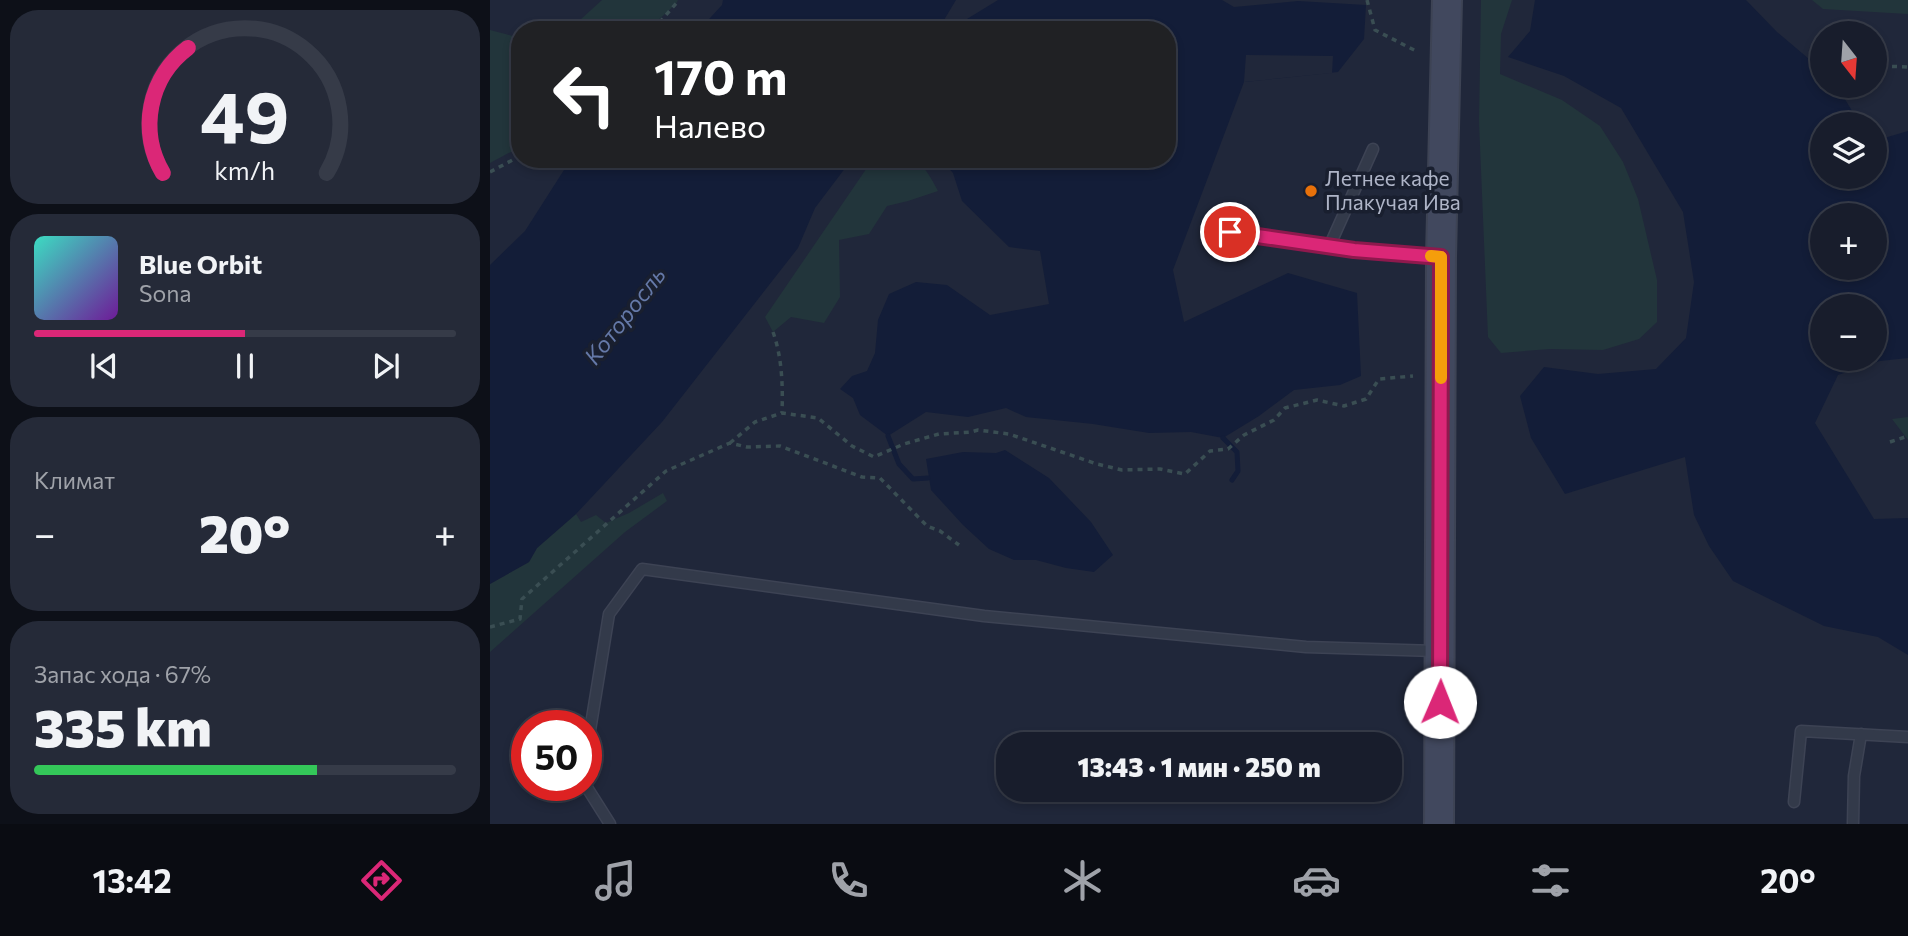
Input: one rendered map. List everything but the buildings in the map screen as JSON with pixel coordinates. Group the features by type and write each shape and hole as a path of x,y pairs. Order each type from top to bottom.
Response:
{"main road":[{"path":"1437,813 1441,651 1441,257 1447,0"}],"lane":[{"path":"1329,247 1373,149"},
{"path":"1230,232 1329,247 1441,257"},
{"path":"593,710 609,614 642,569 984,616 1306,647 1441,651"},
{"path":"1794,802 1801,730 1908,737"},
{"path":"1853,824 1854,776 1861,734"},
{"path":"595,801 610,824"}],"path":[{"path":"661,21 679,0"},
{"path":"1367,0 1375,30 1418,52"},
{"path":"1887,66 1908,67"},
{"path":"490,172 511,161"},
{"path":"774,332 783,389 782,413"},
{"path":"490,626 520,619 523,599 666,471 730,443 755,422 782,413 818,418 852,446 874,457 904,444 939,434 978,430 1009,434 1122,470 1160,469 1185,474 1210,451 1228,449 1244,435 1274,420 1285,408 1317,400 1344,406 1366,399 1379,379 1413,376"},
{"path":"1889,442 1908,436"},
{"path":"730,443 747,447 780,446 862,477 880,478 927,526 940,531 959,545"}],"shaded area":[{"path":"602,0 678,0 657,21 579,21"},
{"path":"1481,0 1512,0 1501,34 1500,74 1562,100 1600,126 1623,162 1638,199 1657,280 1657,322 1639,339 1603,350 1550,349 1501,353 1488,337 1479,122"},
{"path":"1812,0 1908,0 1908,14 1823,9"},
{"path":"490,30 511,36 511,152 490,163"},
{"path":"867,168 925,169 938,191 887,206 869,234 839,240 840,297 824,323 791,317 773,332 765,317"},
{"path":"1908,417 1908,440 1892,419"},
{"path":"663,493 667,501 625,532 490,652 490,584 529,562 537,548 576,514 581,522 596,515 606,523"}],"water":[{"path":"723,0 956,0 943,21 707,21 722,5"},
{"path":"998,0 1222,0 1234,7 1298,1 1366,5 1364,39 1338,72 1244,82 1173,270 1184,322 1288,273 1357,293 1361,376 1340,385 1294,390 1223,438 1191,432 1149,433 1026,417 1006,408 968,417 926,412 888,436 860,415 853,398 840,389 852,376 867,371 875,353 878,320 889,294 916,282 947,285 990,315 1049,304 1040,251 1009,247 962,201 953,173 948,168 1176,168 1176,21 964,21"},
{"path":"1535,0 1746,0 1777,32 1810,60 1810,98 1844,98 1853,112 1810,112 1810,189 1887,189 1887,137 1908,131 1908,358 1887,360 1887,294 1810,294 1810,371 1850,371 1838,375 1815,423 1874,519 1908,518 1908,655 1878,637 1824,626 1733,581 1709,546 1694,515 1685,457 1565,494 1531,438 1520,396 1544,367 1598,374 1656,369 1686,338 1694,282 1683,212 1621,108 1564,76 1508,57 1530,31"},
{"name":"Которосль","path":"565,168 845,168 815,208 798,248 662,422 576,514 537,548 529,562 490,584 490,265 525,231"},
{"path":"1005,450 1049,478 1091,522 1113,555 1094,572 1036,560 1014,560 989,549 931,490 926,459 963,452 996,453"}],"pier":[{"path":"1246,55 1333,56 1332,73 1244,82"}],"waterway":[{"path":"888,436 899,464 913,479 928,478"},
{"path":"1223,438 1237,452 1238,471 1232,480"}],"slow traffic":[{"path":"1431,256 1441,257 1441,378"}],"place":[{"name":"Летнее кафе Плакучая Ива","path":"1311,191"}],"route":[{"path":"1230,232 1354,250 1441,257 1440,702"}]}
